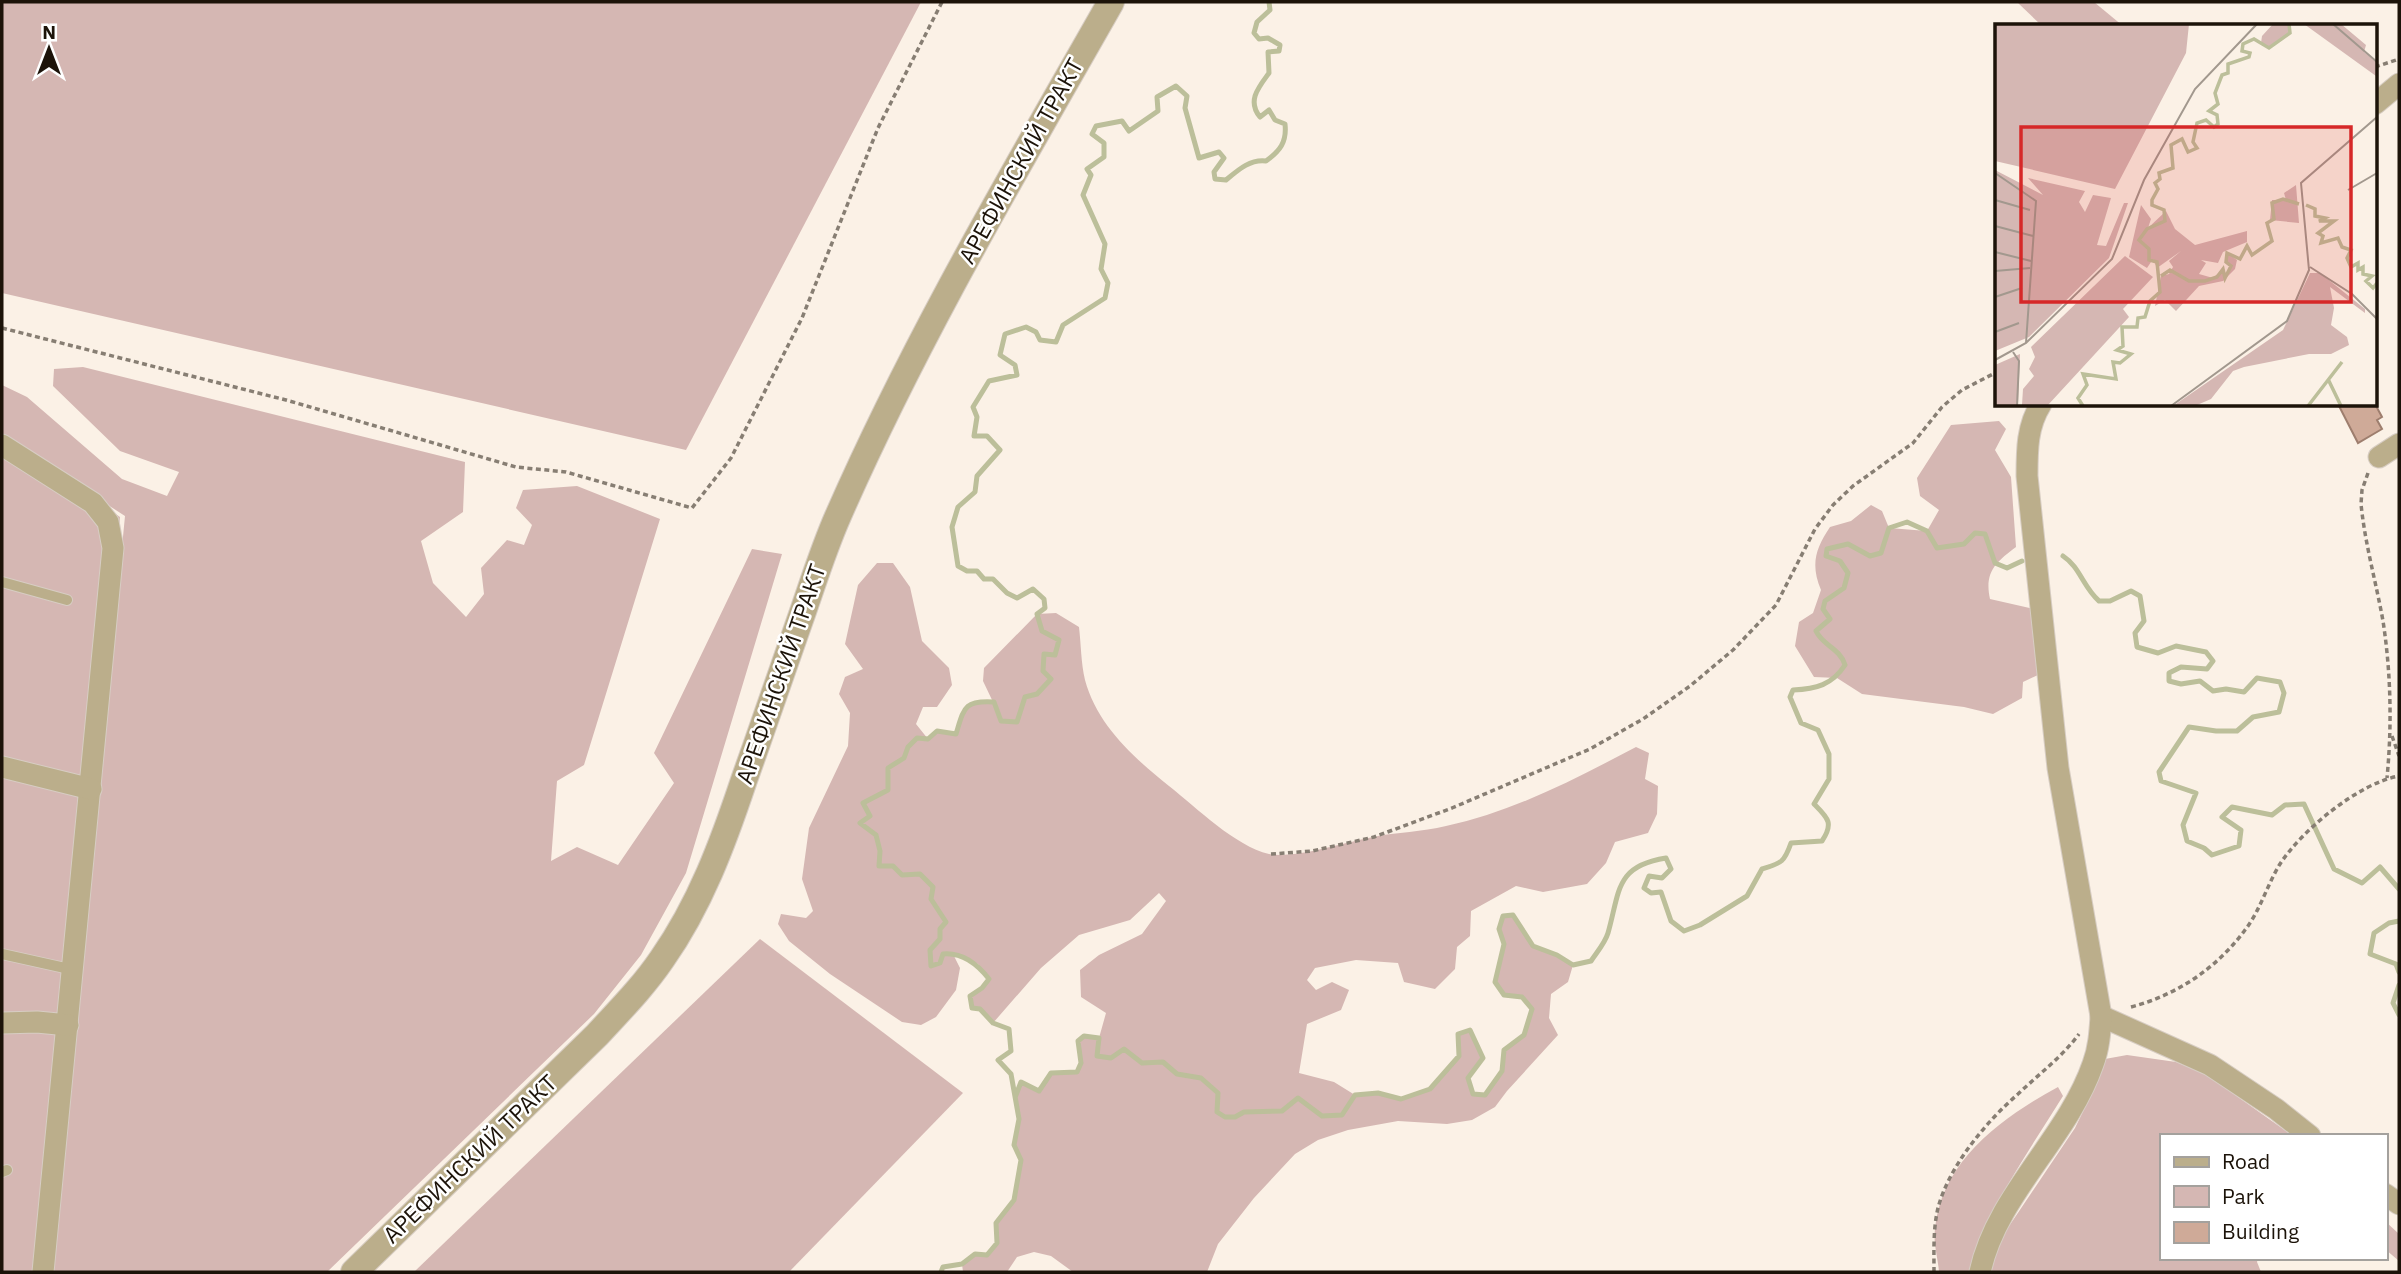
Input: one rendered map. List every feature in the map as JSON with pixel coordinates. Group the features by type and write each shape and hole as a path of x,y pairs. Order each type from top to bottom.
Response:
{"street":[{"name":"АРЕФИНСКИЙ ТРАКТ","path":"354,1272 597,1035 641,987 684,923 702,891 722,843 836,520 899,383 945,296 1111,2"},
{"path":"2376,103 2399,84"},
{"path":"1980,1272 1985,1250 2000,1220 2020,1186 2059,1131 2093,1064 2101,1016 2058,768 2027,476 2026,445 2040,406"},
{"path":"2379,457 2399,444"},
{"path":"2,445 93,503 108,522 111,534 112,568 43,1272"},
{"path":"2,767 91,789"},
{"path":"2101,1016 2210,1065 2276,1109 2307,1134"},
{"path":"2,1023 68,1025"}],"lane":[{"path":"2,582 67,600"},
{"path":"2,954 74,970"}],"path":[{"path":"2,328 286,400 516,467 566,472 692,508 731,458 802,318 878,128 942,2"},
{"path":"2376,67 2399,58"},
{"path":"1271,854 1312,851 1374,837 1439,813 1590,749 1643,719 1690,686 1733,650 1776,604 1815,529 1853,486 1913,443 1942,407 1962,390 1995,373"},
{"path":"2379,457 2368,474 2362,490 2361,504 2383,623 2391,734 2387,778"},
{"path":"2391,734 2399,756"},
{"path":"2101,1016 2139,1005 2193,981 2214,964 2248,927 2281,861 2297,842 2325,816 2366,788 2387,778 2399,776"},
{"path":"1934,1272 1934,1232 1938,1207 1950,1178 1986,1125 2064,1054 2075,1040"}],"green space":[{"path":"2,2 921,2 686,450 2,293"},
{"path":"2017,2 2094,2 2121,24 2040,24"},
{"path":"83,367 465,462 463,512 421,541 433,583 466,617 484,594 481,568 507,540 524,545 532,525 516,508 523,490 577,486 660,519 584,765 557,781 551,861 577,847 618,865 674,783 654,753 752,549 782,554 686,873 641,955 594,1014 327,1272 52,1272 125,516 49,467 120,517 49,1272 2,1272 2,385 27,397 122,479 167,496 179,472 120,451 53,386 54,369"},
{"path":"1999,421 2006,429 1995,450 2011,477 2016,547 1993,568 1989,590 1990,599 2034,609 2038,675 2023,682 2022,698 1993,714 1964,707 1862,694 1837,678 1814,677 1795,646 1799,622 1813,613 1821,590 1816,572 1816,557 1830,527 1851,521 1871,505 1882,511 1889,528 1927,531 1939,510 1920,496 1917,478 1951,425"},
{"path":"877,563 893,563 910,587 922,641 949,668 952,685 937,707 923,707 916,724 928,739 937,731 956,734 967,708 977,703 993,702 983,681 984,668 1037,614 1056,613 1079,627 1085,680 1098,712 1118,739 1143,764 1230,835 1269,854 1306,852 1471,820 1544,793 1636,747 1649,753 1645,779 1658,786 1657,814 1648,833 1615,842 1606,863 1587,884 1543,892 1516,886 1471,911 1470,936 1457,947 1455,969 1435,989 1404,982 1398,963 1356,960 1315,968 1307,980 1316,990 1332,982 1349,990 1341,1010 1307,1024 1299,1073 1334,1082 1355,1095 1378,1093 1401,1099 1430,1089 1459,1057 1458,1034 1470,1030 1483,1058 1468,1078 1473,1094 1485,1095 1502,1071 1504,1050 1524,1035 1532,1009 1522,997 1504,995 1495,982 1504,944 1499,929 1503,916 1513,915 1533,946 1557,955 1573,965 1568,982 1551,994 1549,1018 1558,1035 1495,1107 1472,1120 1447,1124 1398,1121 1348,1130 1318,1140 1295,1154 1254,1198 1218,1244 1207,1272 1073,1272 1051,1256 1034,1252 1017,1257 1007,1272 963,1272 962,1264 975,1254 987,1255 997,1243 996,1223 1014,1199 1021,1160 1014,1145 1019,1119 1016,1095 1021,1082 1039,1091 1051,1073 1076,1072 1081,1063 1078,1041 1084,1036 1099,1038 1106,1013 1081,997 1080,970 1099,955 1142,934 1166,901 1159,893 1130,920 1079,935 1041,968 993,1023 980,1009 972,1008 970,996 989,979 978,964 953,954 960,968 956,990 936,1017 921,1025 902,1022 830,974 789,941 778,924 781,914 806,918 813,911 802,879 809,828 848,746 850,713 839,694 845,677 863,669 845,644 858,585"},
{"path":"760,939 963,1093 789,1272 414,1272"},
{"path":"2127,1055 2176,1062 2207,1075 2290,1134 2160,1134 2160,1260 2258,1260 2261,1272 1989,1272 2003,1235 2075,1128 2098,1081 2105,1059"},
{"path":"2058,1087 2063,1096 1998,1203 1970,1272 1939,1272 1935,1229 1949,1182 1962,1162 1996,1127"},
{"path":"2387,1223 2399,1234 2399,1261 2387,1251"}],"building":[{"path":"2339,406 2376,406 2382,417 2377,420 2382,429 2358,443"}],"waterway":[{"path":"941,1272 943,1267 962,1264 975,1254 987,1255 997,1243 996,1223 1014,1200 1021,1160 1014,1145 1019,1119 1011,1074 998,1060 1011,1051 1009,1029 993,1023 980,1009 972,1008 970,996 989,979 975,964 957,955 943,954 940,963 931,966 930,950 940,939 940,929 946,922 931,899 933,887 920,874 902,875 893,866 879,866 880,851 876,835 860,823 870,816 863,803 888,790 888,768 904,758 908,747 917,738 928,739 937,731 956,734 964,712 977,702 994,702 1001,721 1017,722 1025,697 1037,694 1051,679 1043,671 1044,654 1055,655 1059,640 1042,631 1037,614 1045,608 1044,599 1033,589 1017,598 1007,593 993,579 984,579 977,571 967,571 958,566 952,527 958,507 975,492 977,476 1000,450 987,436 974,436 977,417 973,407 989,381 1017,375 1015,365 1000,355 1005,334 1026,327 1036,332 1040,340 1056,342 1063,325 1105,298 1108,283 1101,269 1105,244 1083,195 1091,175 1087,169 1104,157 1104,143 1092,134 1096,126 1122,121 1129,131 1158,111 1157,97 1176,86 1187,96 1185,108 1199,158 1219,152 1224,158 1214,172 1215,179 1226,180 1249,163 1266,161 1279,150 1284,141 1285,124 1275,120 1269,110 1260,117 1254,105 1255,95 1269,73 1268,52 1279,51 1280,45 1268,38 1259,39 1254,33 1257,22 1270,10 1269,2"},
{"path":"1016,1095 1021,1082 1039,1091 1051,1073 1077,1072 1081,1063 1078,1041 1084,1036 1099,1038 1097,1056 1111,1058 1124,1049 1142,1063 1163,1062 1177,1074 1201,1078 1218,1093 1217,1112 1225,1117 1235,1117 1244,1112 1282,1111 1298,1098 1322,1116 1342,1115 1355,1095 1378,1093 1401,1099 1430,1089 1459,1056 1458,1034 1470,1030 1483,1058 1468,1078 1473,1094 1485,1095 1502,1071 1504,1050 1524,1035 1532,1009 1522,997 1504,995 1495,982 1504,944 1499,929 1503,916 1513,915 1533,946 1557,955 1573,965 1591,961 1607,937 1622,883 1637,867 1666,858 1671,869 1662,878 1649,876 1644,888 1651,893 1661,892 1671,921 1684,931 1700,925 1747,896 1762,869 1781,861 1791,843 1822,841 1828,830 1828,821 1814,804 1829,779 1829,754 1818,730 1801,723 1790,697 1793,690 1816,687 1829,681 1845,665 1843,659 1816,631 1830,619 1823,609 1825,601 1844,588 1848,573 1840,561 1826,556 1827,549 1848,544 1870,556 1881,553 1889,528 1907,522 1927,531 1937,548 1964,544 1975,533 1985,534 1995,563 2007,568 2022,561"},
{"path":"2063,556 2074,566 2099,601 2110,601 2131,591 2140,596 2144,621 2135,633 2137,647 2158,653 2176,646 2206,652 2213,661 2207,669 2181,667 2169,673 2169,681 2181,684 2200,681 2213,691 2226,689 2244,692 2257,678 2280,682 2284,693 2279,712 2253,717 2237,731 2189,727 2159,772 2161,781 2196,793 2183,825 2187,841 2204,848 2212,855 2239,846 2241,830 2222,817 2232,807 2272,815 2285,805 2304,804 2334,869 2362,883 2380,867 2399,889"},
{"path":"2399,921 2389,923 2374,933 2370,954 2396,964 2399,972"},
{"path":"2399,985 2393,1003 2399,1015"}]}
